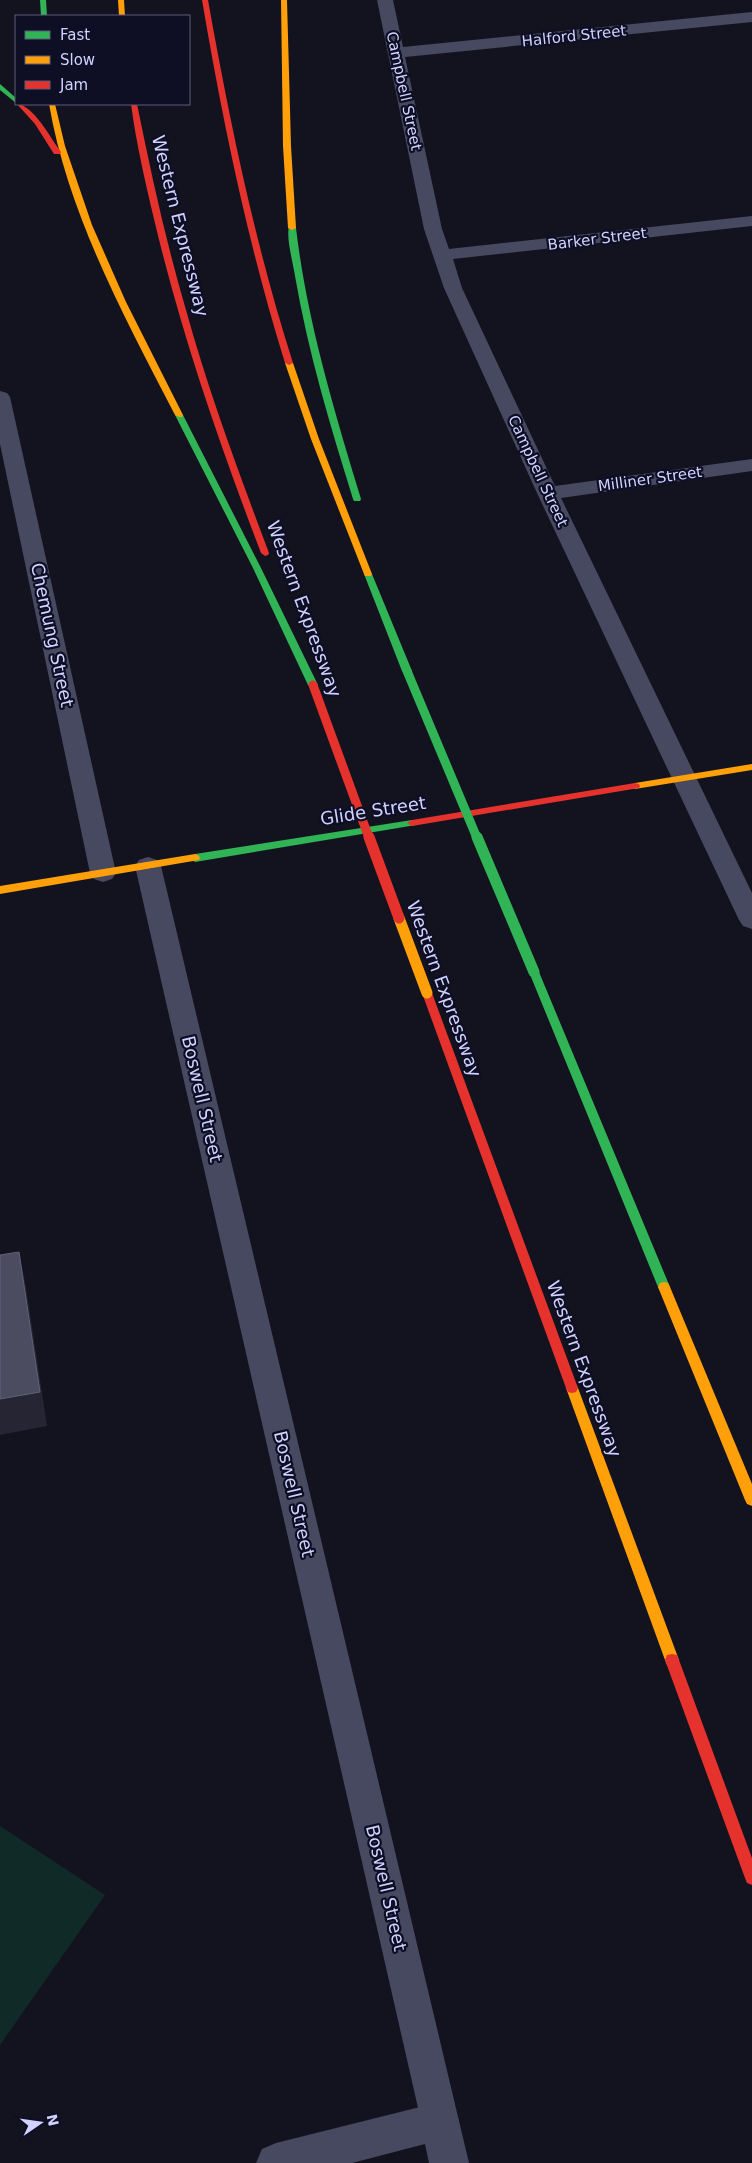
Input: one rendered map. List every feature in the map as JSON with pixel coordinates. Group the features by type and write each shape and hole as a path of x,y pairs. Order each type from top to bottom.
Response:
{"main road":[{"path":"43,0 44,15"},
{"path":"121,0 122,15"},
{"path":"205,0 223,106 261,272 316,439 407,670 752,1500"},
{"path":"284,0 287,152 297,259 326,389 361,513"},
{"path":"0,86 15,100"},
{"path":"20,105 48,138 69,179 103,264 268,590 313,685"},
{"path":"52,105 69,179"},
{"name":"Western Expressway","path":"134,105 160,232 193,349 215,417 752,1878"},
{"path":"374,556 407,670"},
{"name":"Glide Street","path":"0,890 752,767"}],"street":[{"name":"Campbell Street","path":"385,0 433,229 461,306 683,778 752,920"},
{"name":"Halford Street","path":"396,53 752,17"},
{"name":"Barker Street","path":"441,255 752,221"},
{"name":"Chemung Street","path":"0,397 103,873"},
{"name":"Milliner Street","path":"548,493 752,465"},
{"name":"Boswell Street","path":"148,866 449,2163"},
{"path":"276,2163 440,2122"}],"green space":[{"path":"0,1826 105,1895 0,2045"}],"building":[{"path":"19,1252 40,1392 0,1399 0,1255"}],"traffic: fast":[{"path":"43,0 44,15"},
{"path":"0,86 15,100"},
{"path":"292,228 296,262 309,331 357,499"},
{"path":"179,415 257,568 313,685"},
{"path":"368,574 407,671"},
{"path":"407,671 534,972"},
{"path":"195,858 412,823"},
{"path":"534,972 664,1287"}],"traffic: slow":[{"path":"121,0 122,15"},
{"path":"284,0 287,146 292,228"},
{"path":"52,105 74,186 89,225 122,302 179,415"},
{"path":"289,363 315,439 368,574"},
{"path":"635,786 752,767"},
{"path":"0,890 195,858"},
{"path":"399,918 427,993"},
{"path":"664,1287 752,1500"},
{"path":"572,1388 672,1660"}],"traffic: jam":[{"path":"205,0 240,183 262,274 289,363"},
{"path":"20,105 37,123 57,152"},
{"path":"134,105 155,208 191,344 240,488 265,553"},
{"path":"313,685 399,918"},
{"path":"412,823 635,786"},
{"path":"427,993 572,1388"},
{"path":"672,1660 752,1878"}]}
